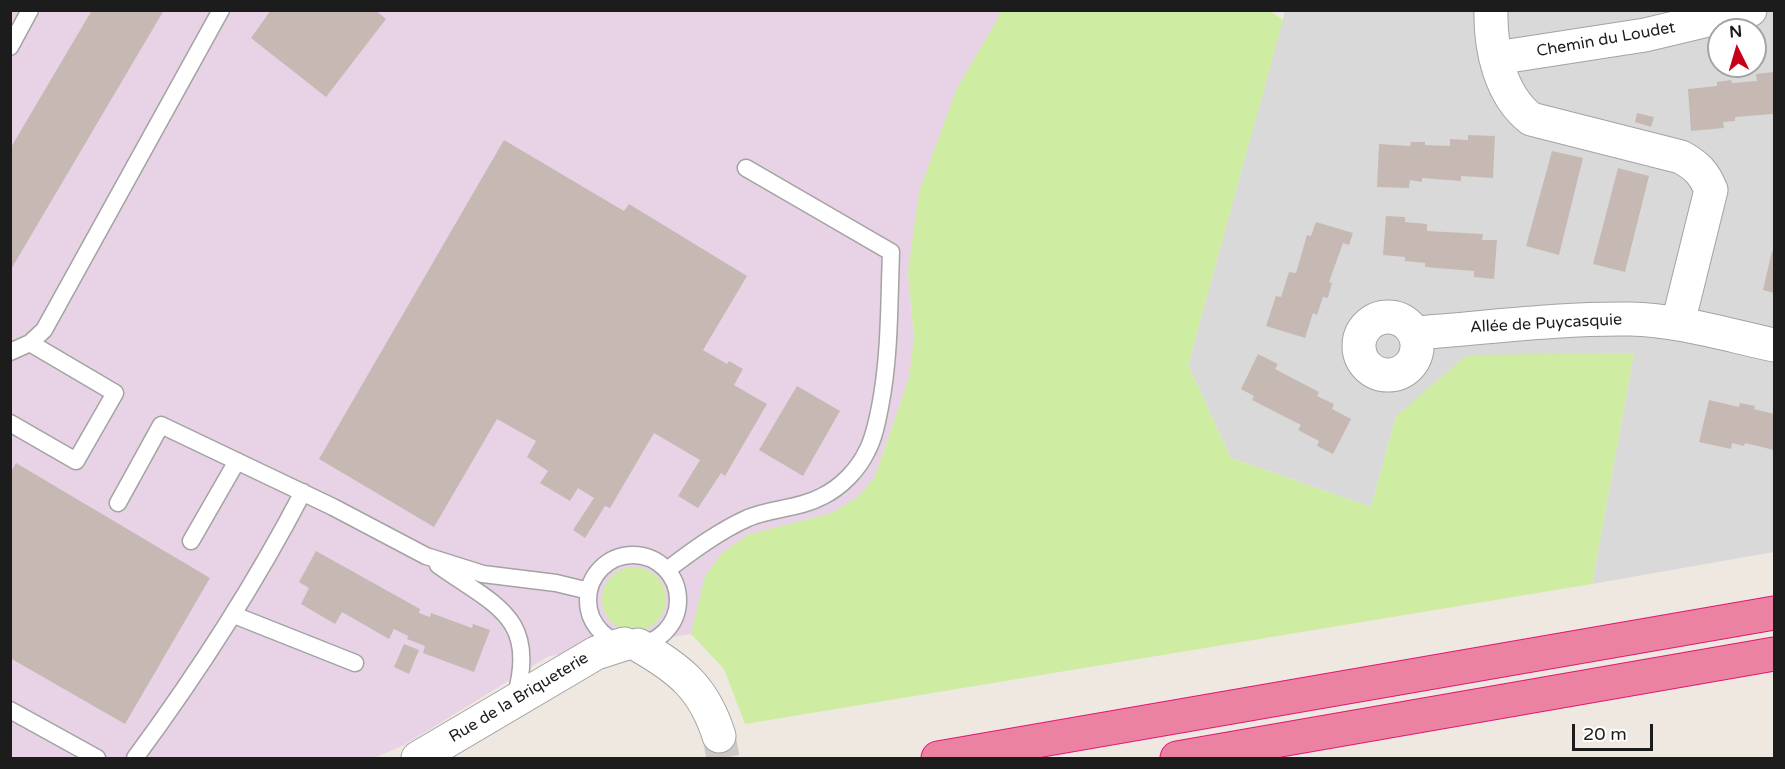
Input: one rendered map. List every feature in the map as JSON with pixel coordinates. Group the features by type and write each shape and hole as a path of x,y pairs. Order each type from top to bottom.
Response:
{"highway":[{"path":"939,759 1774,612"},
{"path":"1177,759 1774,654"}],"street":[{"path":"1491,10 1492,40 1496,58 1511,98 1531,119 1681,157 1698,167 1706,177 1711,190 1678,323"},
{"name":"Chemin du Loudet","path":"1496,58 1645,36 1750,10"},
{"name":"Allée de Puycasquie","path":"1414,333 1581,320 1631,319 1678,323 1774,345"},
{"path":"631,645 659,657 694,687 708,707 719,736"},
{"name":"Rue de la Briqueterie","path":"418,759 596,653 631,645"}],"lane":[{"path":"10,47 30,10"},
{"path":"10,352 30,343 44,330 221,10"},
{"path":"667,570 715,536 749,518 803,505 841,484 855,470 867,451 876,426 888,349 891,252 746,168"},
{"path":"10,423 76,461 114,393 30,343"},
{"path":"117,503 161,425 303,492 426,556 500,607 513,622 520,640 520,679 514,701"},
{"path":"191,541 237,461"},
{"path":"135,759 178,700 234,615 303,492"},
{"path":"426,556 483,574 556,583 589,591"},
{"path":"643,556 656,561 667,570 675,582 678,595 677,610 672,623 663,634 652,642 631,645 610,639 600,630 592,618 588,605 589,591 594,578 603,566 615,559 643,556"},
{"path":"234,615 355,663"},
{"path":"10,710 97,759"}],"shaded area":[{"path":"10,11 1002,11 956,90 908,272 914,338 909,378 875,476 859,496 832,513 747,535 705,576 691,634 549,656 404,745 374,758 11,758"},
{"path":"1285,11 1774,11 1774,552 1592,584 1634,353 1396,416 1371,507 1231,458 1188,365"}],"green space":[{"path":"1002,11 1270,11 1283,20 1188,365 1231,458 1371,507 1396,416 1467,355 1634,353 1592,584 745,724 724,669 691,634 705,576 722,553 747,535 832,513 859,496 875,476 909,378 914,338 908,272 919,192 956,90"},
{"path":"628,567 640,567 657,576 664,587 666,599 664,611 657,622 640,631 628,631 616,626 607,617 602,605 602,593 607,581 616,572"}],"building":[{"path":"92,10 164,10 10,271 10,149"},
{"path":"271,10 375,10 386,19 326,97 251,38"},
{"path":"1774,72 1773,114 1735,117 1735,121 1723,122 1724,128 1691,131 1688,89 1717,86 1717,82 1731,80 1732,83 1757,81 1757,78 1767,78 1767,73"},
{"path":"1637,113 1654,117 1651,127 1635,122"},
{"path":"1468,135 1495,136 1493,178 1461,176 1461,181 1422,178 1422,182 1410,180 1409,188 1377,187 1379,144 1410,146 1411,142 1425,142 1425,145 1450,146 1450,139 1468,140"},
{"path":"504,140 624,211 629,204 747,276 703,350 727,364 729,361 743,369 734,385 767,404 725,476 721,473 698,508 678,496 700,460 654,433 610,508 605,506 585,538 573,530 594,498 578,488 570,501 540,483 548,471 527,457 536,441 497,419 434,527 319,459"},
{"path":"1552,151 1583,158 1559,255 1526,246"},
{"path":"1618,168 1649,176 1625,272 1593,264"},
{"path":"1386,216 1405,217 1405,222 1427,224 1427,231 1483,234 1482,240 1497,240 1494,279 1474,277 1474,271 1425,267 1425,263 1405,261 1405,257 1383,255"},
{"path":"1316,222 1353,233 1349,245 1343,243 1329,282 1332,283 1328,298 1323,297 1317,315 1313,313 1305,338 1266,326 1276,296 1281,297 1289,272 1296,273 1307,235 1311,236"},
{"path":"1772,251 1774,252 1774,293 1763,290"},
{"path":"1258,354 1278,364 1275,369 1319,392 1317,396 1334,404 1332,409 1351,419 1333,454 1317,446 1319,441 1298,430 1301,425 1252,400 1254,396 1241,389"},
{"path":"797,386 840,411 803,476 759,450"},
{"path":"1709,400 1739,407 1740,403 1755,406 1754,409 1774,414 1774,450 1745,443 1744,446 1732,443 1731,449 1699,442"},
{"path":"16,463 210,578 125,724 10,658 10,473"},
{"path":"316,551 420,609 419,613 430,617 431,613 472,628 473,624 490,630 474,672 423,653 425,646 407,639 408,636 394,629 389,639 342,612 335,624 301,604 309,588 299,582"},
{"path":"404,644 419,650 409,674 394,667"}],"tunnel":[{"path":"719,736 723,758"}]}
